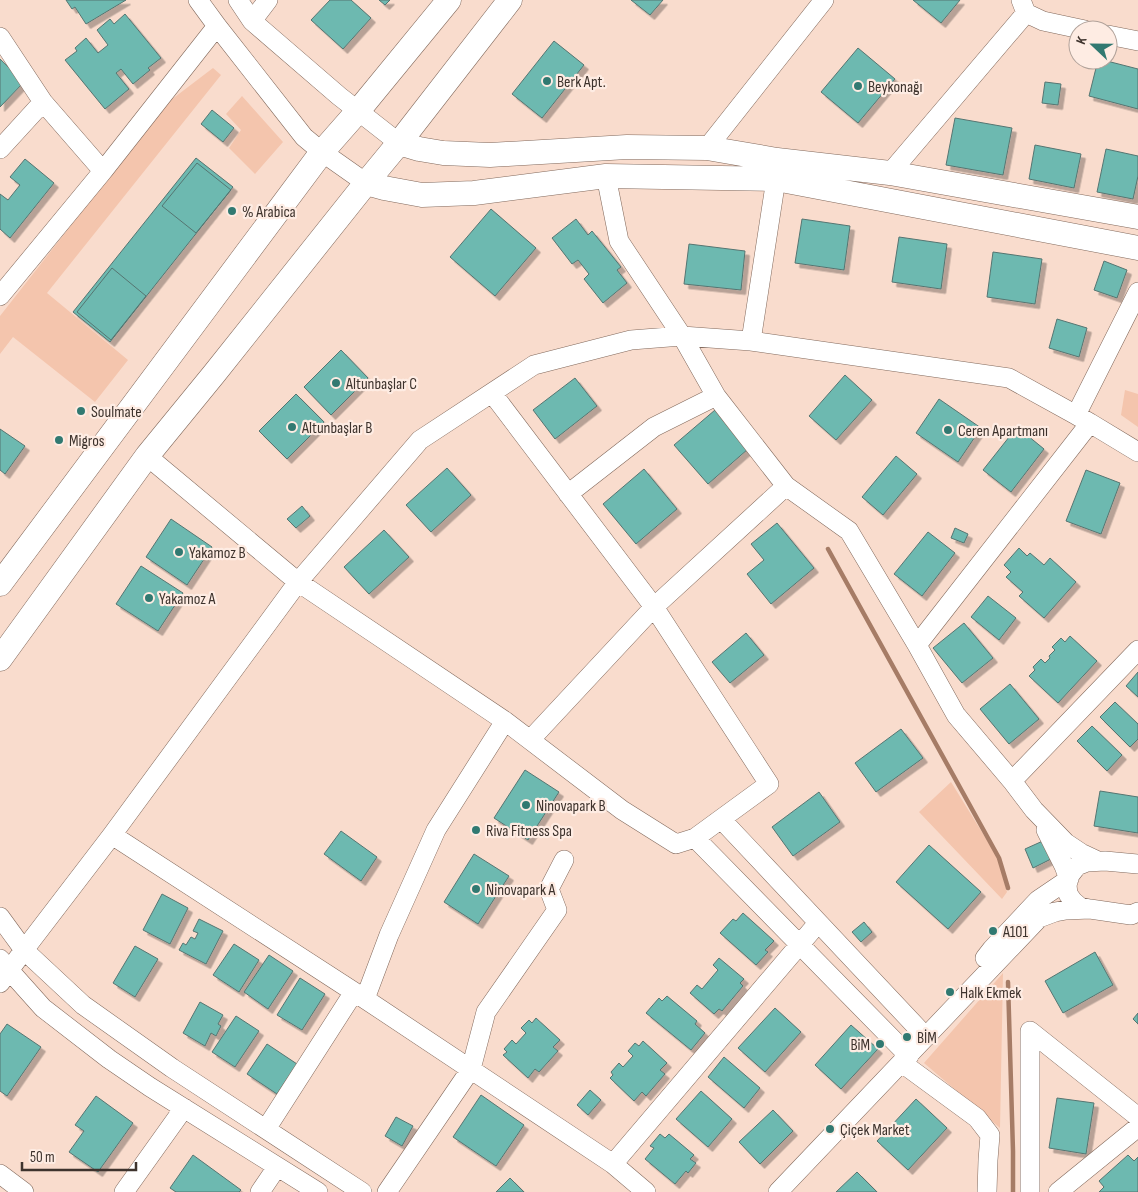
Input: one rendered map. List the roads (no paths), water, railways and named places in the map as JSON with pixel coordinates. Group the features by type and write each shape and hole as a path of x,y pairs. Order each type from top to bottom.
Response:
{"main road":[{"path":"0,584 322,152 449,0"},
{"path":"0,659 147,456 399,143 510,0"},
{"path":"434,99 427,130 433,146 442,153"},
{"path":"399,143 442,153 490,155 627,147 707,148 777,160 890,173 1138,218"},
{"path":"366,183 422,194 474,193 606,176 776,179 1138,248"},
{"path":"342,213 371,201 406,192"}],"street":[{"path":"198,0 304,137 366,183"},
{"path":"238,0 252,21 358,111 399,143"},
{"path":"252,21 268,0"},
{"path":"707,148 824,0"},
{"path":"890,173 1024,7 1043,21 1068,26"},
{"path":"0,296 103,171 217,26"},
{"path":"0,36 43,102 103,171"},
{"path":"1118,37 1138,41"},
{"path":"0,149 43,102"},
{"path":"606,176 619,241 682,336 716,396 786,486 849,531 956,715 1012,781 1044,824 1069,879"},
{"path":"751,341 776,179"},
{"path":"917,645 1083,419 1138,292"},
{"path":"318,1192 109,1059 43,1008 3,971 24,950 112,835 298,582 420,440 534,365 631,340 682,336 751,341 1009,378 1138,452"},
{"path":"147,456 298,582 505,721 622,810 676,844 695,838 769,784 654,608 492,393"},
{"path":"568,494 654,427 716,396"},
{"path":"530,740 654,608 786,486"},
{"path":"1012,781 1138,650"},
{"path":"266,1129 360,996 436,830 505,721"},
{"path":"1034,810 1066,842 1081,853 1098,861"},
{"path":"721,819 926,1037"},
{"path":"112,835 471,1069 613,1164 646,1192"},
{"path":"695,838 800,944 905,1060 977,1118 990,1135 987,1191"},
{"path":"387,1192 471,1069 486,1012 558,910 549,889 564,860"},
{"path":"1136,916 1080,906 1068,894 1067,885 1070,875 1077,866 1087,862 1105,861 1137,865"},
{"path":"926,1037 992,949 1038,900 1069,879"},
{"path":"778,1192 1039,918 1055,912 1090,909"},
{"path":"0,917 24,950 83,1005 172,1068 362,1192"},
{"path":"613,1164 818,923"},
{"path":"1030,1192 1030,1031 1138,1117"},
{"path":"124,1192 184,1108"},
{"path":"1058,1192 1138,1127"},
{"path":"260,1192 278,1167"},
{"path":"0,1174 24,1192"}],"waterway":[{"path":"828,549 999,858 1008,888"},
{"path":"1008,982 1013,1192"}],"place":[{"name":"Berk Apt.","path":"547,81"},
{"name":"Beykonağı","path":"858,86"},
{"name":"% Arabica","path":"232,211"},
{"name":"Altunbaşlar C","path":"336,383"},
{"name":"Soulmate","path":"81,411"},
{"name":"Altunbaşlar B","path":"292,427"},
{"name":"Ceren Apartmanı","path":"948,430"},
{"name":"Migros","path":"59,440"},
{"name":"Yakamoz B","path":"179,552"},
{"name":"Yakamoz A","path":"149,598"},
{"name":"Ninovapark B","path":"526,805"},
{"name":"Riva Fitness Spa","path":"476,830"},
{"name":"Ninovapark A","path":"476,889"},
{"name":"A101","path":"993,931"},
{"name":"Halk Ekmek","path":"950,992"},
{"name":"BİM","path":"907,1037"},
{"name":"BiM","path":"880,1044"},
{"name":"Çiçek Market","path":"830,1129"}]}
